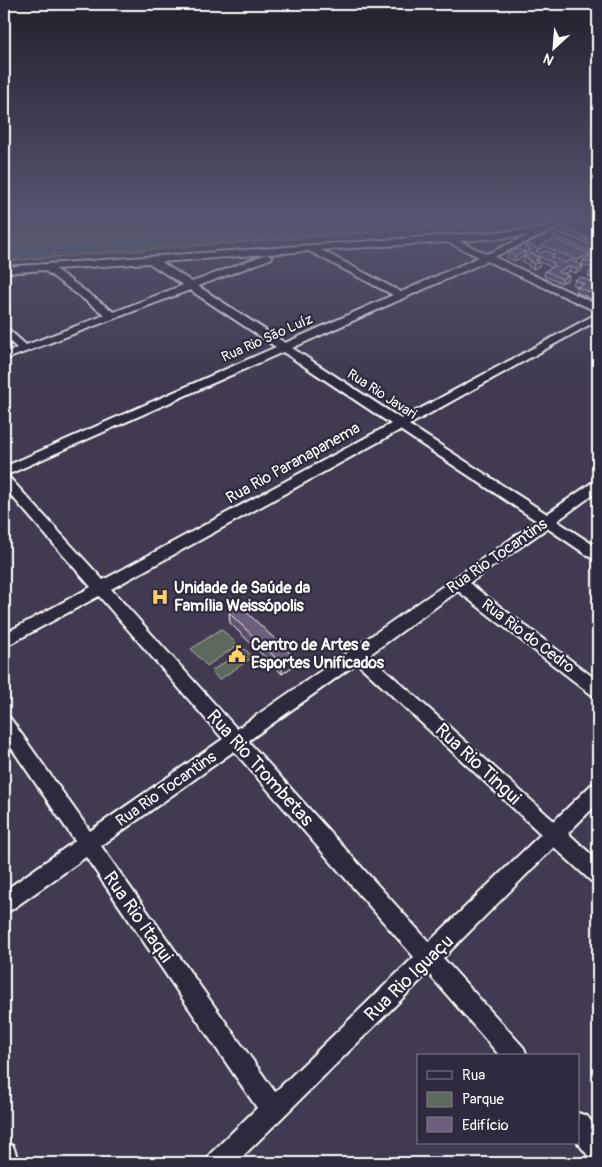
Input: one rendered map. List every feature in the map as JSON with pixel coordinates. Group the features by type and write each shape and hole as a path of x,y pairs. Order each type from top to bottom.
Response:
{"street":[{"path":"53,272 112,316"},
{"name":"Rua Rio Javari","path":"170,272 598,554"},
{"path":"4,357 228,272"},
{"path":"356,272 400,295"},
{"name":"Rua Rio São Luíz","path":"4,472 450,272"},
{"path":"521,272 598,309"},
{"name":"Rua Rio Paranapanema","path":"4,641 598,316"},
{"path":"4,332 24,349"},
{"name":"Rua Rio Trombetas","path":"4,479 514,1054"},
{"name":"Rua Rio Tocantins","path":"4,903 598,485"},
{"name":"Rua Rio do Cedro","path":"458,583 598,690"},
{"name":"Rua Rio Tingui","path":"358,654 598,874"},
{"name":"Rua Rio Itaqui","path":"4,723 273,1110"},
{"name":"Rua Rio Iguaçu","path":"219,1163 598,791"},
{"path":"580,1127 598,1148"},
{"path":"4,1156 8,1163"}],"green space":[{"path":"221,629 238,645 207,666 191,649"},
{"path":"245,649 253,657 219,680 211,671"}],"building":[{"path":"548,272 569,275 562,279"},
{"path":"581,277 598,285 598,291 594,294 577,287 584,284 575,280"},
{"path":"240,606 293,656 282,664 229,613"}],"place":[{"name":"Unidade de Saúde da Família Weissópolis","path":"160,597"},
{"name":"Centro de Artes e Esportes Unificados","path":"237,654"}]}
